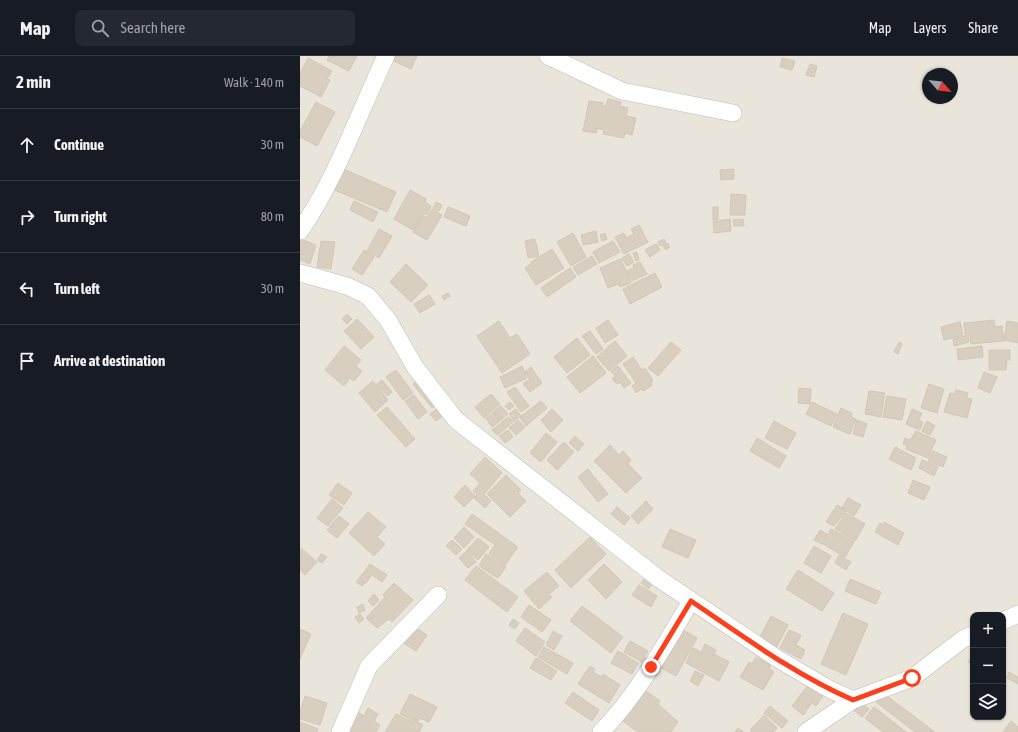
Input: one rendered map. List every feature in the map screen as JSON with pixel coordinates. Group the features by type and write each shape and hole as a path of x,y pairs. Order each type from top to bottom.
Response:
{"street":[{"path":"300,231 310,216 341,159 386,56"},
{"path":"548,56 622,91 733,113"},
{"path":"300,273 347,286 368,296 388,320 415,366 456,420 658,578 778,659 829,689 853,700"},
{"path":"340,732 369,666 438,595"},
{"path":"601,732 616,716 651,667 691,601"},
{"path":"1006,620 1018,614"},
{"path":"806,732 853,700 912,678 963,640 970,636"}],"shaded area":[{"path":"300,56 1018,56 1018,732 300,732"}],"building":[{"path":"329,56 357,56 349,71 327,60"},
{"path":"391,56 417,56 411,69 390,59"},
{"path":"308,58 332,71 327,79 330,80 321,97 300,86 300,73"},
{"path":"782,58 795,61 792,70 780,67"},
{"path":"810,64 817,66 814,77 806,75"},
{"path":"608,99 621,102 620,106 628,108 626,116 636,118 632,135 625,133 624,138 603,134 604,130 597,128 596,133 583,131 589,101 603,103 602,106 606,106"},
{"path":"316,102 335,112 317,146 300,137 300,131"},
{"path":"341,168 396,192 387,212 332,189"},
{"path":"734,169 734,179 721,180 720,170"},
{"path":"410,190 426,199 425,202 431,206 427,215 423,213 413,230 394,219"},
{"path":"731,194 746,195 745,215 730,215"},
{"path":"354,201 378,212 373,222 350,210"},
{"path":"436,202 442,205 439,211 433,208"},
{"path":"448,207 470,216 466,226 444,217"},
{"path":"713,207 718,207 718,220 713,220"},
{"path":"432,209 442,215 427,240 413,232 423,215 427,218"},
{"path":"730,219 731,231 714,233 713,222"},
{"path":"743,219 744,226 734,226 733,220"},
{"path":"639,225 648,242 624,254 615,237 624,233 626,238 634,234 631,229"},
{"path":"379,229 392,236 379,258 367,251"},
{"path":"596,231 598,242 583,245 581,235"},
{"path":"573,233 586,257 571,266 557,242"},
{"path":"605,233 607,239 602,241 600,235"},
{"path":"300,239 316,245 310,264 300,260"},
{"path":"535,239 539,256 528,258 525,241"},
{"path":"664,239 666,243 660,246 658,242"},
{"path":"321,241 335,242 331,269 317,267"},
{"path":"613,241 620,252 599,263 593,252"},
{"path":"668,243 670,247 666,250 663,246"},
{"path":"656,244 660,250 650,257 645,250"},
{"path":"552,249 564,268 536,285 525,268 532,263 531,262"},
{"path":"364,250 374,257 362,275 352,269"},
{"path":"637,252 639,260 636,261 633,253"},
{"path":"629,254 634,262 627,266 622,258"},
{"path":"592,256 597,264 578,275 573,267"},
{"path":"621,259 631,283 620,287 619,284 608,288 600,268"},
{"path":"640,262 647,274 632,281 627,271 634,268 633,265"},
{"path":"406,264 428,285 411,302 390,282"},
{"path":"570,268 576,277 547,297 541,288"},
{"path":"655,273 662,287 630,304 623,289"},
{"path":"448,293 450,296 444,300 442,296"},
{"path":"429,295 435,304 420,313 414,304"},
{"path":"347,314 352,319 347,324 342,319"},
{"path":"357,319 374,337 361,349 344,331"},
{"path":"608,320 618,335 605,343 596,328"},
{"path":"994,320 995,327 1002,326 1004,341 971,344 970,334 965,334 964,323"},
{"path":"499,321 510,338 517,334 530,354 502,373 477,336"},
{"path":"1007,321 1018,323 1018,343 1004,340"},
{"path":"960,322 963,335 944,340 941,327"},
{"path":"590,331 603,349 596,354 582,336"},
{"path":"968,335 969,342 954,346 953,339"},
{"path":"577,338 590,355 567,373 554,357"},
{"path":"615,341 627,356 609,371 597,357"},
{"path":"671,342 681,350 658,376 648,368"},
{"path":"899,342 902,344 898,354 894,352"},
{"path":"344,346 361,360 356,366 362,371 354,381 350,378 344,386 325,370"},
{"path":"982,346 983,357 958,360 957,349"},
{"path":"989,350 1010,350 1010,360 1007,360 1006,370 989,370"},
{"path":"593,356 606,373 580,393 567,377"},
{"path":"633,357 642,370 645,368 653,381 651,383 652,385 643,391 641,389 636,393 632,386 636,383 623,364"},
{"path":"522,366 527,378 505,388 500,377"},
{"path":"618,366 631,383 624,388 620,382 617,384 612,379 615,376 611,371"},
{"path":"531,367 542,383 530,392 523,384 530,379 525,372"},
{"path":"396,370 413,393 403,400 386,377"},
{"path":"984,372 997,377 990,393 978,388"},
{"path":"419,378 439,403 432,408 413,384"},
{"path":"382,380 392,392 387,396 381,388 380,390 388,400 375,412 359,393 373,381 376,385"},
{"path":"929,384 944,389 937,413 921,408"},
{"path":"515,387 529,406 521,412 507,392"},
{"path":"799,388 811,389 810,404 798,403"},
{"path":"956,390 968,393 967,398 972,399 967,418 944,412 950,393 954,394"},
{"path":"869,391 885,393 881,417 865,414"},
{"path":"491,394 500,404 484,418 475,407"},
{"path":"414,395 427,412 418,419 405,401"},
{"path":"887,396 906,399 902,420 883,417"},
{"path":"541,401 547,408 526,426 520,417"},
{"path":"510,402 514,406 509,410 505,406"},
{"path":"812,402 837,414 831,426 806,414"},
{"path":"442,405 448,412 436,421 430,414"},
{"path":"501,406 508,414 501,420 494,411"},
{"path":"387,407 415,439 406,447 377,415"},
{"path":"841,408 852,413 851,417 856,419 850,434 833,427"},
{"path":"516,409 521,416 514,421 509,414"},
{"path":"552,409 563,420 551,432 541,420"},
{"path":"912,409 922,413 919,420 923,422 920,430 906,424"},
{"path":"494,412 500,421 492,427 486,418"},
{"path":"509,417 513,422 506,428 501,422"},
{"path":"518,420 525,427 516,435 509,428"},
{"path":"857,420 867,424 863,437 853,434"},
{"path":"774,421 796,433 787,449 765,438"},
{"path":"927,421 935,426 930,435 922,431"},
{"path":"501,423 505,429 497,435 492,430"},
{"path":"508,430 513,437 505,443 499,436"},
{"path":"916,431 936,440 928,458 906,449 907,446 903,444 905,438 910,440"},
{"path":"546,433 557,442 541,462 530,453"},
{"path":"575,436 584,444 578,451 569,443"},
{"path":"757,438 786,456 779,468 750,451"},
{"path":"564,442 574,452 557,470 547,460"},
{"path":"610,445 619,455 623,451 631,460 628,464 642,478 626,493 594,461"},
{"path":"895,447 916,458 911,470 889,459"},
{"path":"933,451 947,457 943,467 928,461"},
{"path":"485,457 502,473 484,494 491,501 485,508 474,498 477,495 473,491 480,483 470,474"},
{"path":"922,460 938,467 934,476 919,468"},
{"path":"588,469 608,494 598,502 578,477"},
{"path":"506,475 521,490 518,493 526,501 510,517 487,494"},
{"path":"913,480 930,487 924,500 908,493"},
{"path":"338,483 352,493 344,505 329,495"},
{"path":"465,485 475,496 464,507 454,497"},
{"path":"848,498 861,505 854,516 842,508"},
{"path":"332,499 343,508 328,526 317,518"},
{"path":"646,501 653,509 638,524 631,516"},
{"path":"837,505 846,511 834,526 826,522"},
{"path":"617,507 630,518 624,525 611,514"},
{"path":"368,512 386,527 377,537 385,544 374,556 349,533"},
{"path":"846,513 865,524 855,541 835,529"},
{"path":"472,514 518,547 505,565 489,554 495,545 465,524"},
{"path":"339,516 349,524 337,538 327,530"},
{"path":"884,522 904,533 898,545 875,532 880,523 883,525"},
{"path":"464,527 474,537 464,548 454,538"},
{"path":"670,529 696,540 688,558 662,547"},
{"path":"831,529 854,542 845,557 823,544"},
{"path":"820,530 827,534 822,544 814,540"},
{"path":"590,537 606,554 571,588 555,570"},
{"path":"478,538 489,547 478,560 467,550"},
{"path":"452,540 462,549 456,555 446,546"},
{"path":"814,546 831,556 821,573 804,563"},
{"path":"301,548 317,562 305,575 300,570"},
{"path":"467,551 476,562 468,568 459,558"},
{"path":"321,554 327,557 322,563 317,560"},
{"path":"486,554 506,567 498,578 479,566"},
{"path":"839,555 851,562 846,570 835,563"},
{"path":"370,564 387,575 382,582 365,570"},
{"path":"604,564 622,582 606,599 588,580"},
{"path":"476,566 518,597 507,612 465,580"},
{"path":"798,570 834,593 822,611 786,589"},
{"path":"365,571 371,576 366,583 359,578"},
{"path":"547,572 559,586 549,594 552,597 539,609 524,591"},
{"path":"650,572 657,578 648,589 641,583"},
{"path":"359,578 365,583 362,586 356,582"},
{"path":"850,579 881,592 876,604 845,591"},
{"path":"394,583 413,600 392,622 389,619 377,628 366,618 385,597 383,595"},
{"path":"639,585 657,596 651,607 632,595"},
{"path":"374,594 379,600 373,606 368,601"},
{"path":"363,604 365,610 359,613 357,607"},
{"path":"529,605 551,620 542,632 521,617"},
{"path":"582,606 623,637 611,653 570,621"},
{"path":"843,613 868,624 846,675 821,664"},
{"path":"360,614 364,619 359,623 355,617"},
{"path":"771,616 788,625 775,650 758,641"},
{"path":"513,619 519,623 515,629 509,625"},
{"path":"413,626 427,635 416,651 402,642"},
{"path":"525,628 545,642 536,656 516,641"},
{"path":"680,628 697,638 676,676 658,666"},
{"path":"300,629 311,634 300,659"},
{"path":"789,630 801,635 796,645 805,650 801,659 780,648"},
{"path":"553,631 562,636 554,650 546,645"},
{"path":"630,641 648,651 642,662 624,652"},
{"path":"705,644 716,650 714,654 729,662 719,681 686,663 693,648 701,652"},
{"path":"544,647 573,663 567,674 538,657"},
{"path":"618,651 638,663 632,674 611,663"},
{"path":"756,657 771,665 769,668 774,672 763,690 740,677 749,662 752,664"},
{"path":"536,658 557,671 551,680 530,668"},
{"path":"590,666 595,669 593,672 601,677 603,674 620,685 609,703 578,684"},
{"path":"695,671 704,675 698,686 690,681"},
{"path":"1009,672 1018,677 1018,684 1007,678"},
{"path":"808,685 823,696 816,706 812,703 803,715 792,706"},
{"path":"640,687 660,701 658,704 678,722 671,732 638,732 616,716"},
{"path":"573,692 599,710 592,721 565,703"},
{"path":"883,693 935,732 915,732 876,702"},
{"path":"410,694 437,707 429,722 420,718 418,721 410,716 409,719 400,714"},
{"path":"305,696 327,703 320,725 300,719 300,712"},
{"path":"858,700 869,709 862,717 849,706"},
{"path":"770,706 788,721 782,728 764,713"},
{"path":"874,707 906,732 883,732 865,718"},
{"path":"368,708 378,714 374,721 380,725 376,732 339,732 356,711 364,716"},
{"path":"396,714 409,721 411,718 423,725 419,732 385,732"},
{"path":"764,715 777,728 773,732 752,732 750,730"},
{"path":"1011,721 1018,727 1018,732 1003,732"},
{"path":"300,722 318,729 317,732 300,732"},
{"path":"738,728 744,732 735,732"}],"route":[{"path":"651,667 691,601 778,659 829,689 853,700 912,678"}]}
